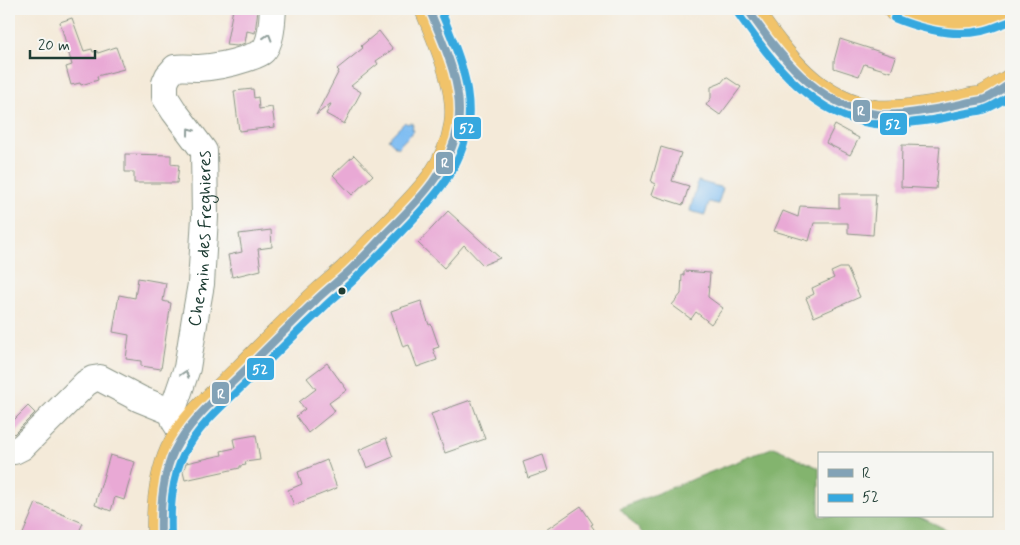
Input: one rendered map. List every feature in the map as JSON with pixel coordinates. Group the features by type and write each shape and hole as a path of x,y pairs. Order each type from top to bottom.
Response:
{"main road":[{"path":"161,536 165,479 175,450 178,424 195,420 312,304 348,272 421,197 442,169 455,137 459,106 448,58 429,9"},
{"path":"747,9 787,62 813,87 845,106 862,111 877,114 911,114 951,107 984,99 1011,83"},
{"path":"898,9 941,22 974,22 1011,10"}],"street":[{"name":"Chemin des Freghieres","path":"178,424 201,284 205,217 204,150 174,111 166,97 165,83 175,68 221,66 251,57 263,51 268,42 273,9"},
{"path":"9,451 22,447 93,379 100,378 140,398 178,424"}],"green space":[{"path":"774,447 818,468 818,518 922,518 960,536 645,536 620,508"}],"water":[{"path":"405,122 407,124 412,123 414,131 397,148 388,139"},
{"path":"698,181 723,188 718,204 709,202 705,215 690,211"}],"building":[{"path":"233,9 258,9 255,33 247,31 245,43 237,46 226,45"},
{"path":"72,18 84,51 92,49 93,52 97,51 98,53 116,47 124,69 97,76 98,80 81,85 80,83 71,85 66,67 72,65 60,22"},
{"path":"379,31 393,49 376,61 378,64 351,86 361,92 344,124 326,114 331,104 316,115 339,71 337,69 363,48 361,46"},
{"path":"840,39 896,57 891,72 864,64 859,76 834,68"},
{"path":"726,77 741,87 720,115 706,105 711,98 711,87 721,83"},
{"path":"253,89 254,98 258,97 259,109 272,107 275,127 239,131 234,91"},
{"path":"835,125 859,138 850,155 826,143"},
{"path":"902,145 940,146 936,189 901,187"},
{"path":"661,147 681,153 672,181 689,186 683,205 651,195 655,184 651,182"},
{"path":"125,154 171,155 171,164 179,165 177,183 134,183 134,172 125,172"},
{"path":"354,155 373,175 352,195 333,175"},
{"path":"839,194 876,194 873,235 848,233 848,223 814,223 809,241 774,231 783,211 798,217 800,206 839,208"},
{"path":"448,211 500,258 483,265 464,245 444,268 418,243"},
{"path":"271,230 272,247 258,249 261,270 232,277 228,255 242,252 239,234"},
{"path":"840,268 847,268 860,297 814,317 806,298 814,294 812,288 834,278 831,272"},
{"path":"684,271 710,273 708,297 723,308 711,324 696,312 691,319 672,305 681,294"},
{"path":"138,278 166,283 163,301 171,303 161,369 141,366 141,361 126,359 129,335 113,332 119,295 135,298"},
{"path":"421,301 439,347 433,349 437,360 417,367 409,345 403,347 391,311"},
{"path":"327,363 347,390 329,403 335,411 308,433 296,416 305,409 299,402 316,389 307,378"},
{"path":"471,400 485,439 445,453 431,414"},
{"path":"28,406 35,413 14,434 9,429 9,425"},
{"path":"256,435 260,460 245,462 246,465 240,466 240,468 185,480 183,472 186,463 222,455 221,451 235,448 233,439"},
{"path":"386,438 393,457 367,468 359,450"},
{"path":"110,455 135,462 124,500 115,497 111,511 95,505"},
{"path":"543,455 548,471 528,478 523,462"},
{"path":"327,460 337,488 294,505 288,490 302,484 298,472"},
{"path":"36,503 83,523 77,536 22,536"},
{"path":"581,506 599,536 537,536"}],"transit line":[{"name":"R","path":"161,536 164,482 174,451 188,429 215,399 318,298 354,267 413,206 433,182 449,155 458,125 458,95 451,66 429,9"},
{"name":"52","path":"171,536 171,505 176,474 190,443 224,404 356,278 412,221 452,171 465,141 469,110 468,95 462,66 440,9"},
{"name":"R","path":"747,9 772,43 801,75 835,101 855,109 889,115 934,109 983,100 1011,83"},
{"name":"52","path":"739,15 780,68 796,84 813,99 852,119 875,124 932,120 984,110 1011,95"},
{"name":"52","path":"894,18 926,29 960,33 986,30 1011,21"}]}
